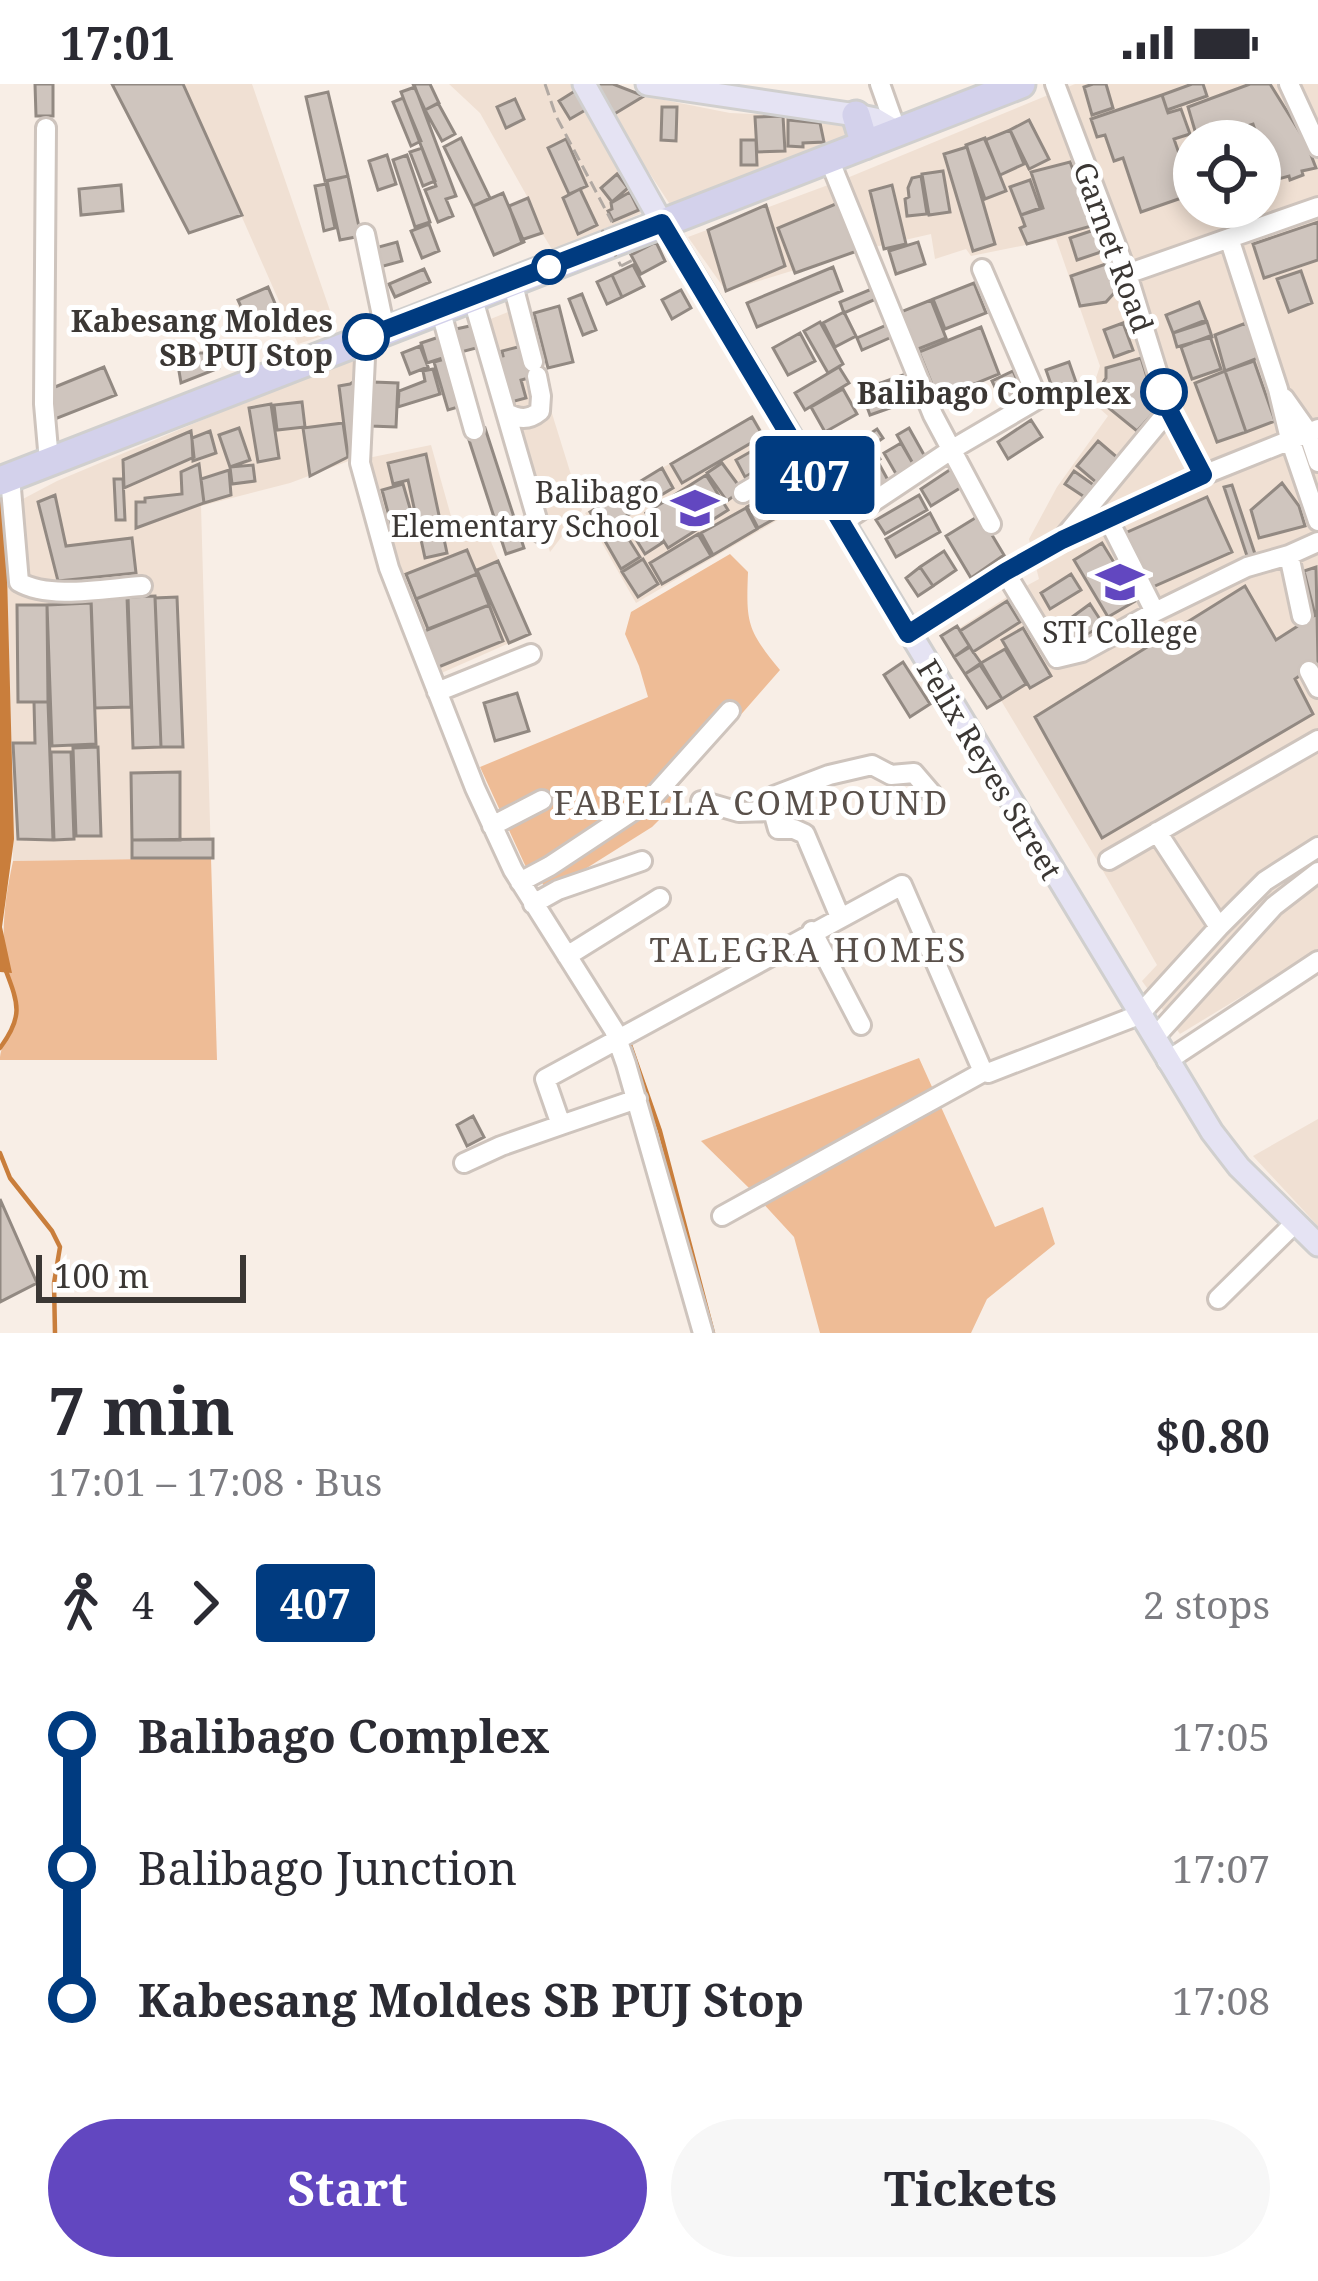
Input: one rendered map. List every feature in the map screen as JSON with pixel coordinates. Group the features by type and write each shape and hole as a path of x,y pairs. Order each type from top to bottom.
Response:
{"highway":[{"path":"5,479 1021,84"},
{"path":"856,115 865,145"}],"main road":[{"name":"Felix Reyes Street","path":"584,84 662,223 1167,1061 1239,1167 1318,1246"},
{"path":"647,84 856,115 897,132"}],"street":[{"path":"880,84 897,132"},
{"name":"Garnet Road","path":"1055,84 1126,274 1169,410 1203,475"},
{"path":"1289,84 1318,147"},
{"path":"46,128 44,404 49,460"},
{"path":"829,159 933,415 991,524"},
{"path":"1126,274 1318,207"},
{"path":"365,234 376,333 360,464 388,568 492,826 520,882 623,1037 703,1333"},
{"path":"1229,238 1278,389 1318,461"},
{"path":"843,522 1038,399 982,269"},
{"path":"506,413 533,417 540,411 542,396 512,281"},
{"path":"472,296 542,533"},
{"path":"440,309 474,430"},
{"path":"1062,540 1169,410"},
{"path":"908,634 1062,540 1305,433"},
{"path":"1305,433 1318,521"},
{"path":"743,493 803,458"},
{"path":"5,479 20,583 50,592 142,586"},
{"path":"1108,519 1155,612"},
{"path":"1005,572 1058,658 1082,652 1247,567 1318,542"},
{"path":"1289,555 1302,616"},
{"path":"437,692 531,654"},
{"path":"520,882 651,799 730,711"},
{"path":"1109,860 1318,740"},
{"path":"840,917 805,834 778,829 774,796 872,765 890,775 914,772 932,794"},
{"path":"492,826 542,800"},
{"path":"701,801 739,812 773,811"},
{"path":"1157,832 1214,921"},
{"path":"722,1216 983,1072 1138,1015 1214,921 1264,881 1318,847"},
{"path":"533,904 558,890 642,861"},
{"path":"1154,1038 1274,906 1318,872"},
{"path":"561,1125 545,1079 904,886 983,1072"},
{"path":"568,956 660,898"},
{"path":"812,932 861,1025"},
{"path":"1167,1061 1318,961"},
{"path":"464,1163 501,1145 637,1099"},
{"path":"1218,1299 1295,1223"}],"path":[{"path":"545,84 615,245"}],"shaded area":[{"path":"183,84 252,84 337,331 298,344"},
{"path":"449,84 577,84 644,212 553,251 480,113"},
{"path":"597,84 730,113 844,118 852,136 673,209 597,93"},
{"path":"1075,84 1318,84 1318,950 1180,1034 1142,981 1157,965 958,629 1010,595 995,562 971,578 946,536 980,515 1017,591 1039,579 1029,539 1057,487 1108,416 1089,399 1100,366 1056,239 971,256 966,249 935,259 931,234 726,291 688,237"},
{"path":"523,306 582,510 550,552 483,322"},
{"path":"362,353 354,459 290,483 201,506 211,858 13,861 2,510 57,481"},
{"name":"Balibago Elementary School","path":"753,415 805,504 636,603 585,513"},
{"path":"431,445 458,541 486,530 530,634 437,675 400,585 368,458"},
{"path":"0,496 6,536 14,839 2,927 12,973 0,972"},
{"path":"730,554 748,572 751,625 780,670 674,791 666,813 652,827 547,893 539,876 530,874 525,865 480,767 648,697 625,634 631,612"},
{"path":"211,858 217,1060 0,1060 17,1008 4,944 13,861"},
{"path":"919,1058 995,1227 1043,1207 1055,1244 987,1299 971,1333 820,1333 794,1237 701,1141"},
{"path":"1318,1119 1318,1226 1253,1156"}],"building":[{"path":"35,84 53,84 53,116 36,116"},
{"path":"112,84 183,84 242,215 189,233"},
{"path":"413,84 430,84 439,103 425,110"},
{"path":"597,84 613,84 644,96 611,116 597,93"},
{"path":"1106,84 1113,108 1092,115 1084,87"},
{"path":"1203,84 1207,96 1167,110 1162,95"},
{"path":"1250,84 1270,84 1306,142 1316,168 1290,180 1289,176 1281,178 1281,120 1192,120 1188,107"},
{"path":"415,87 456,196 446,199 453,216 438,222 425,190 436,186 401,92"},
{"path":"578,89 589,108 570,119 559,101"},
{"path":"328,92 348,176 325,181 306,97"},
{"path":"1162,95 1168,113 1181,109 1185,120 1173,120 1173,201 1141,212 1123,158 1114,161 1105,135 1097,137 1091,119"},
{"path":"403,98 421,141 411,146 393,102"},
{"path":"515,99 524,119 506,128 497,107"},
{"path":"438,103 455,134 442,141 425,110"},
{"path":"662,107 677,107 676,141 661,140"},
{"path":"783,116 785,151 757,152 755,117"},
{"path":"788,120 820,123 824,142 788,146"},
{"path":"1029,120 1049,159 1029,169 1010,130"},
{"path":"1010,130 1024,164 1000,175 985,140"},
{"path":"461,138 490,198 473,206 444,147"},
{"path":"985,138 1006,191 985,199 966,145"},
{"path":"566,139 587,186 569,194 548,148"},
{"path":"741,140 756,140 757,165 741,165"},
{"path":"967,147 995,244 973,251 944,154"},
{"path":"422,148 435,181 423,186 410,152"},
{"path":"387,155 396,184 378,190 369,161"},
{"path":"407,155 430,222 415,227 393,160"},
{"path":"1070,162 1095,225 1027,244 1020,228 1025,226 1021,215 1043,208 1031,172"},
{"path":"943,171 950,212 929,215 922,174"},
{"path":"617,174 628,188 612,202 601,188"},
{"path":"348,176 361,236 340,240 327,181"},
{"path":"921,176 927,214 907,216 908,188 912,178"},
{"path":"1030,180 1040,208 1021,215 1010,187"},
{"path":"326,184 335,228 324,231 315,186"},
{"path":"121,185 123,211 81,215 79,189"},
{"path":"892,185 906,244 884,249 870,191"},
{"path":"580,189 597,225 578,234 563,198"},
{"path":"630,192 639,210 613,221 608,211 611,203"},
{"path":"503,193 524,242 494,255 473,206"},
{"path":"528,198 542,233 521,240 509,206"},
{"path":"838,203 857,251 795,273 778,228"},
{"path":"766,205 785,266 726,291 708,230"},
{"path":"1318,222 1318,260 1264,278 1253,244"},
{"path":"429,224 439,251 422,258 411,231"},
{"path":"1094,230 1101,252 1077,260 1070,238"},
{"path":"397,242 402,261 380,267 375,248"},
{"path":"656,242 665,261 641,274 631,255"},
{"path":"918,242 925,264 896,274 889,251"},
{"path":"1106,264 1116,291 1106,302 1080,306 1071,276"},
{"path":"633,265 644,286 622,297 612,275"},
{"path":"833,267 842,291 757,327 747,303"},
{"path":"424,269 430,282 395,297 389,284"},
{"path":"1301,271 1312,303 1289,312 1277,279"},
{"path":"612,275 622,297 607,304 597,282"},
{"path":"974,283 986,313 945,329 933,299"},
{"path":"879,286 883,296 844,313 840,302"},
{"path":"268,287 282,320 253,333 238,300"},
{"path":"681,290 691,308 672,319 662,300"},
{"path":"582,294 596,330 583,335 569,299"},
{"path":"931,300 946,338 913,351 898,313"},
{"path":"1199,302 1206,320 1173,333 1166,315"},
{"path":"559,306 573,362 548,368 534,313"},
{"path":"844,312 856,336 835,347 823,323"},
{"path":"820,322 843,364 828,373 804,331"},
{"path":"1207,322 1212,337 1177,347 1173,333"},
{"path":"1123,323 1133,350 1114,357 1104,330"},
{"path":"1246,323 1258,358 1225,371 1215,335"},
{"path":"479,324 484,346 461,352 456,329"},
{"path":"889,324 894,336 862,350 857,338"},
{"path":"981,327 999,374 938,399 919,352"},
{"path":"800,333 815,361 788,375 773,348"},
{"path":"445,335 449,356 427,363 421,343"},
{"path":"1210,336 1221,369 1192,379 1181,347"},
{"path":"420,346 428,367 410,374 402,353"},
{"path":"522,346 540,375 521,380 526,398 507,403 495,358"},
{"path":"219,353 219,368 181,383 177,359"},
{"path":"452,357 465,405 448,410 434,362"},
{"path":"1141,358 1157,409 1137,431 1094,396 1106,378 1106,368"},
{"path":"1254,361 1275,421 1246,432 1225,371"},
{"path":"1069,362 1076,382 1053,390 1046,370"},
{"path":"104,367 116,395 55,419 50,389"},
{"path":"839,367 849,383 805,410 795,393"},
{"path":"433,369 440,394 398,407 399,391 425,381 423,371"},
{"path":"1013,371 1023,392 1002,402 992,381"},
{"path":"1225,371 1246,432 1217,442 1195,383"},
{"path":"909,373 918,398 870,415 861,390"},
{"path":"361,377 359,455 348,457 339,386"},
{"path":"373,382 398,383 396,427 371,426"},
{"path":"843,389 857,414 825,432 811,407"},
{"path":"302,402 305,427 277,430 274,405"},
{"path":"271,404 279,458 258,462 249,408"},
{"path":"752,417 763,436 682,483 671,464"},
{"path":"1031,420 1042,437 1008,459 998,442"},
{"path":"343,423 348,457 310,476 303,428"},
{"path":"239,428 250,460 230,467 219,435"},
{"path":"485,428 524,548 506,554 467,434"},
{"path":"909,428 928,462 916,469 897,435"},
{"path":"877,429 883,438 841,467 835,457"},
{"path":"191,431 194,457 124,488 123,460"},
{"path":"210,431 216,453 193,461 192,438"},
{"path":"1098,441 1119,459 1098,484 1077,466"},
{"path":"766,443 775,459 745,477 736,460"},
{"path":"901,443 916,469 899,479 884,453"},
{"path":"872,447 880,459 852,477 845,464"},
{"path":"426,454 447,553 425,558 408,480 393,484 388,463"},
{"path":"878,462 889,482 864,497 852,477"},
{"path":"722,463 742,490 727,501 707,473"},
{"path":"199,464 204,503 136,528 136,502 182,494 181,472"},
{"path":"253,465 255,481 232,484 230,467"},
{"path":"954,467 965,485 931,506 921,489"},
{"path":"662,468 673,488 601,531 590,512"},
{"path":"229,470 231,495 204,503 201,479"},
{"path":"1074,471 1098,488 1089,500 1065,484"},
{"path":"706,475 728,510 668,548 646,513"},
{"path":"114,479 123,479 125,520 116,520"},
{"path":"1282,483 1299,506 1305,526 1259,538 1251,510"},
{"path":"403,484 416,529 394,535 382,490"},
{"path":"1232,485 1256,557 1248,559 1224,487"},
{"path":"783,488 794,508 758,528 747,507"},
{"path":"55,495 66,546 132,538 136,573 58,581 38,502"},
{"path":"919,495 927,510 885,534 876,520"},
{"path":"1207,497 1232,552 1148,589 1123,534"},
{"path":"746,508 757,529 713,555 701,533"},
{"path":"930,513 940,532 896,557 886,539"},
{"path":"980,515 1004,555 971,578 946,536"},
{"path":"646,517 662,543 645,554 629,528"},
{"path":"623,530 640,557 621,569 605,541"},
{"path":"698,534 711,556 662,584 650,563"},
{"path":"1102,543 1137,600 1108,617 1074,560"},
{"path":"467,550 477,574 416,599 406,574"},
{"path":"944,551 956,570 933,586 920,567"},
{"path":"643,559 658,584 638,597 622,572"},
{"path":"498,561 530,634 509,643 477,570"},
{"path":"920,567 933,586 918,596 906,578"},
{"path":"1316,567 1318,663 1295,679 1313,714 1102,838 1035,717 1245,586 1276,640 1315,615 1304,571"},
{"path":"477,574 489,605 428,629 416,599"},
{"path":"1071,574 1081,590 1050,609 1041,593"},
{"path":"155,596 161,747 133,748 128,597"},
{"path":"127,597 131,707 95,708 91,598"},
{"path":"177,597 183,747 161,747 155,598"},
{"path":"1007,601 1020,622 973,652 960,631"},
{"path":"91,603 96,744 52,746 47,605"},
{"path":"1090,604 1103,624 1074,644 1061,625"},
{"path":"17,605 47,605 48,702 18,702"},
{"path":"489,605 503,641 436,668 422,632"},
{"path":"957,626 970,647 954,657 941,636"},
{"path":"1023,628 1051,676 1030,688 1002,640"},
{"path":"969,646 981,663 965,674 954,657"},
{"path":"1005,649 1026,684 1002,699 981,663"},
{"path":"903,662 930,704 910,717 884,675"},
{"path":"980,665 1002,699 987,708 965,674"},
{"path":"517,693 529,731 495,741 484,703"},
{"path":"34,702 48,702 53,840 18,839 13,743 35,743"},
{"path":"98,747 101,836 76,836 73,748"},
{"path":"51,752 71,752 74,839 54,840"},
{"path":"180,772 180,840 132,840 131,773"},
{"path":"213,839 213,858 132,858 132,840"},
{"path":"473,1116 484,1137 467,1146 457,1125"},
{"path":"0,1199 37,1283 0,1302"}],"waterway":[{"path":"0,1048 16,1011 6,971"},
{"path":"628,1039 660,1131 713,1333"},
{"path":"0,1153 10,1178 60,1247 54,1283 55,1333"}],"bus line":[{"name":"407","path":"366,337 662,223 908,634 1062,540 1203,475 1164,392"}],"place":[{"name":"Kabesang Moldes SB PUJ Stop","path":"366,337"},
{"name":"Balibago Complex","path":"1164,392"},
{"name":"Balibago Elementary School","path":"695,508"},
{"name":"STI College","path":"1120,582"}],"district":[{"name":"FABELLA COMPOUND","path":"752,802"},
{"name":"TALEGRA HOMES","path":"809,949"}]}
